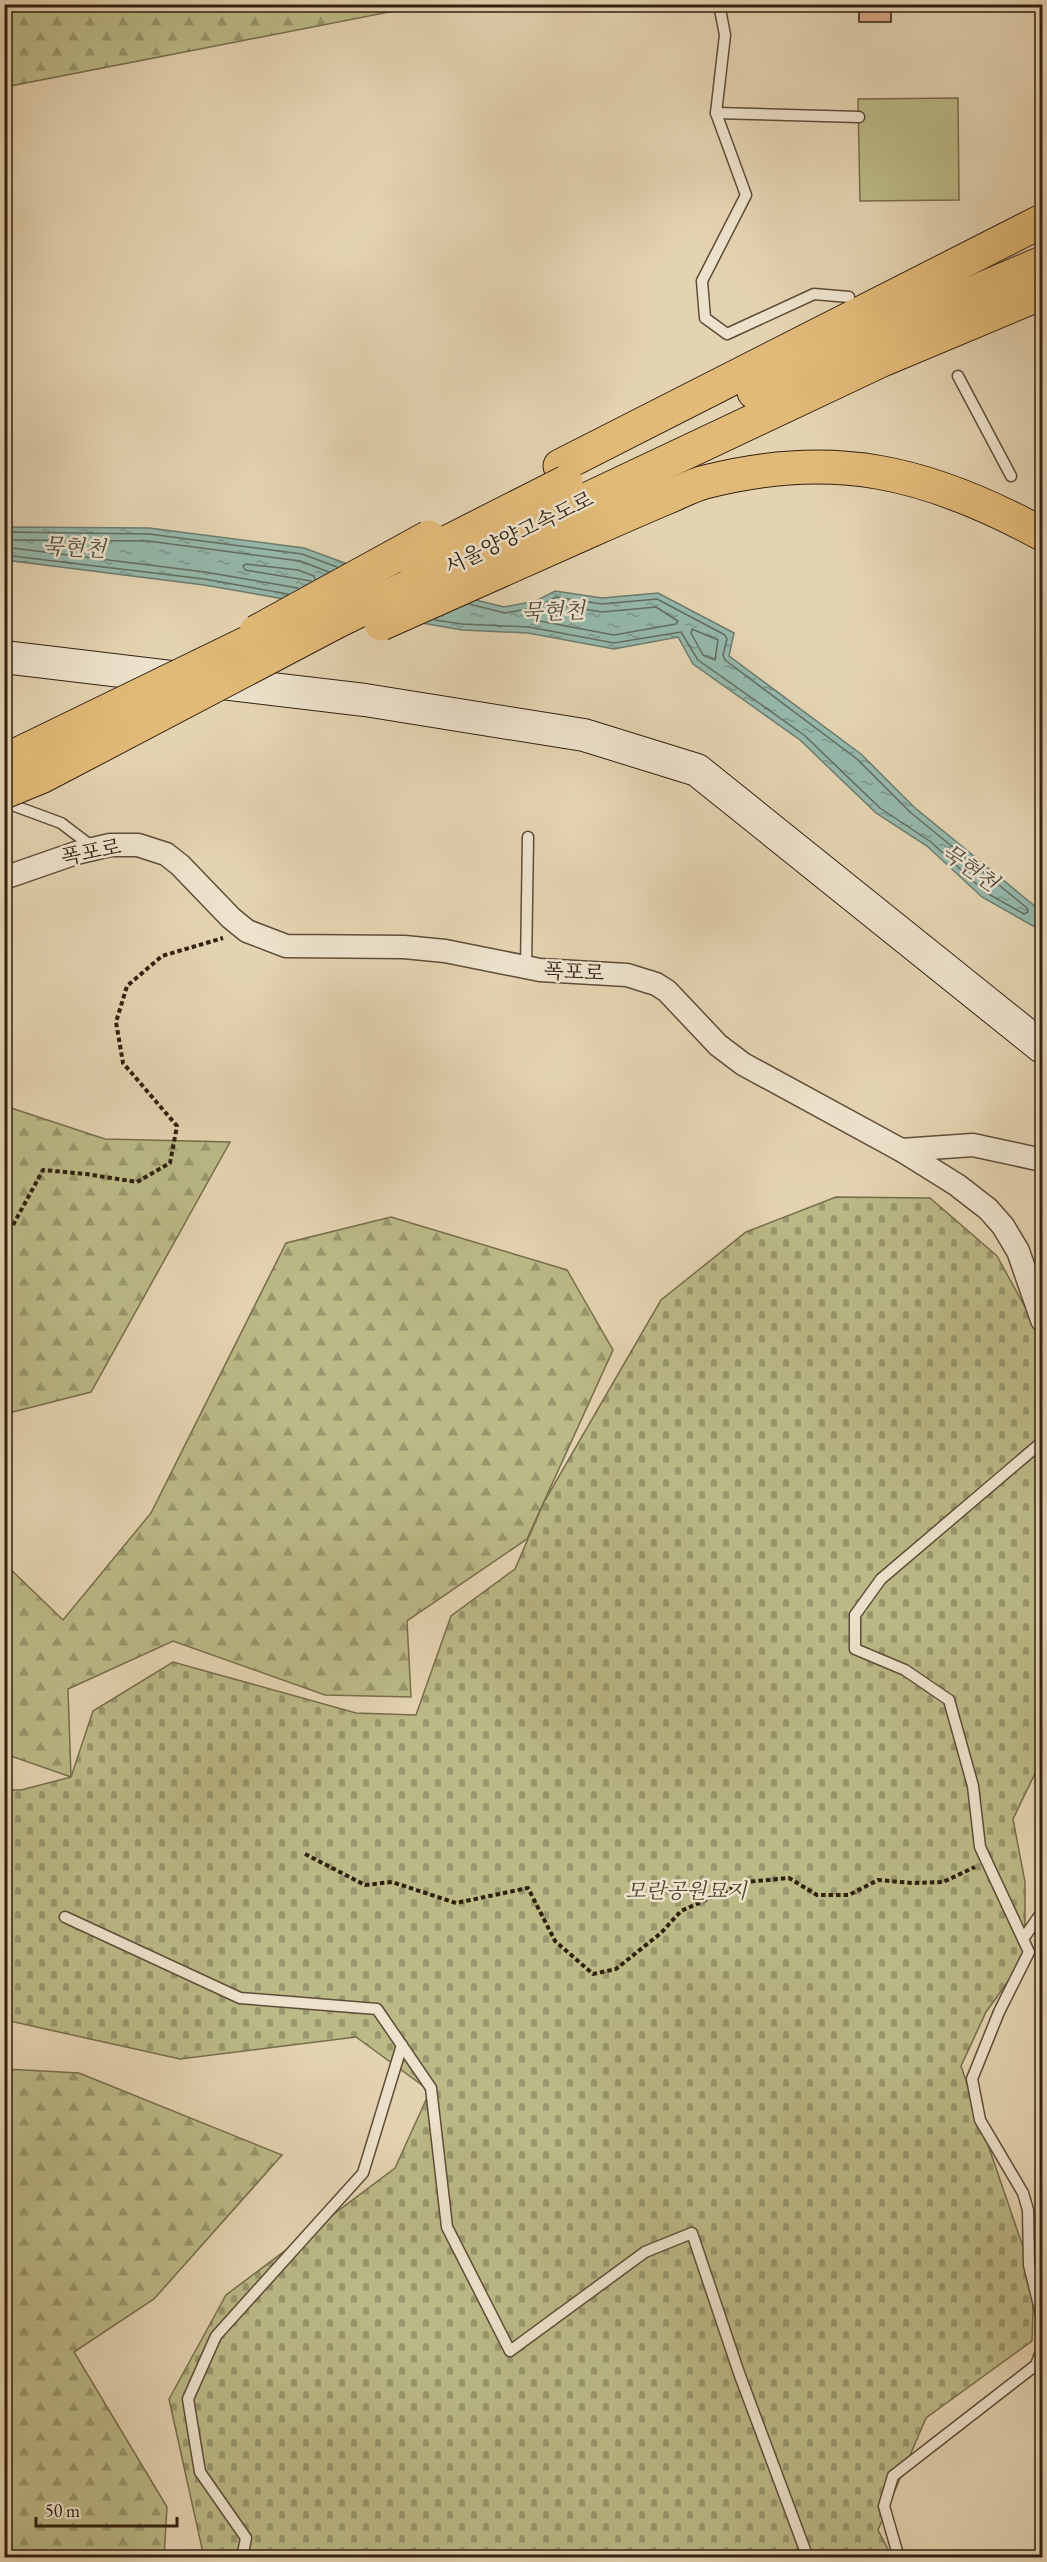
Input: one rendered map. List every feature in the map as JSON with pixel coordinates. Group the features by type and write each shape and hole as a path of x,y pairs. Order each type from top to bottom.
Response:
{"highway":[{"path":"573,496 1042,221"},
{"name":"서울양양고속도로","path":"4,792 43,776 338,621 573,496 812,364 1042,263"},
{"name":"서울양양고속도로","path":"4,761 573,496 882,360 1042,293"},
{"path":"573,496 704,482 785,468 831,465 872,470 915,479 981,503 1042,534"}],"main road":[{"path":"12,657 365,700 584,735 697,770 1042,1047"}],"street":[{"name":"폭포로","path":"4,878 94,848 138,845 166,855 180,865 231,918 247,931 286,946 404,947 464,954 526,968 627,975 656,984 672,996 718,1045 743,1064 901,1150 957,1185 988,1209 1003,1226 1018,1251 1042,1320"},
{"path":"901,1150 973,1145 1042,1160"}],"lane":[{"path":"718,4 725,34 716,112 746,195 702,280 705,318 727,334 814,294 849,297"},
{"path":"716,112 859,117"},
{"path":"958,376 1011,476"},
{"path":"4,802 61,823 94,848"},
{"path":"526,968 528,837"},
{"path":"1042,1442 881,1579 855,1615 855,1649 905,1670 949,1700 973,1786 980,1847 1029,1952 999,2012 972,2079 980,2120 1023,2193 1028,2210 1029,2265 1042,2318"},
{"path":"1023,1939 1042,1912"},
{"path":"65,1917 240,1998 377,2009 431,2088 447,2227 510,2351 645,2253 692,2233 739,2373 808,2558"},
{"path":"242,2558 246,2538 200,2472 188,2399 216,2336 363,2173 402,2045"},
{"path":"899,2558 884,2506 893,2476 1036,2365 1042,2349"}],"path":[{"path":"13,1225 43,1170 137,1182 170,1163 177,1126 123,1063 116,1022 127,986 162,956 247,931"},
{"path":"305,1854 365,1885 392,1882 456,1903 528,1888 555,1941 593,1974 616,1968 661,1933 681,1911 746,1882 789,1878 817,1894 849,1894 878,1880 912,1883 943,1882 987,1862"}],"green space":[{"path":"5,4 415,4 415,7 5,87"},
{"path":"958,98 959,200 860,201 858,99"},
{"path":"5,1106 105,1139 230,1142 91,1392 5,1414"},
{"name":"모란공원묘지","path":"836,1197 930,1198 997,1256 1042,1338 1042,1759 1013,1819 1025,1882 1025,1958 986,2012 961,2066 1034,2279 1032,2341 926,2418 878,2530 892,2557 202,2557 169,2399 226,2295 395,2168 430,2091 356,2037 180,2059 5,2020 5,1790 21,1790 71,1777 93,1711 173,1662 356,1713 416,1715 451,1616 515,1569 544,1502 661,1300 746,1232"},
{"path":"391,1217 567,1270 613,1350 527,1539 407,1621 411,1697 325,1695 173,1641 68,1689 71,1777 5,1754 4,1563 63,1620 151,1513 286,1243"},
{"path":"5,2069 79,2073 282,2155 154,2299 74,2352 167,2507 164,2557 5,2557"}],"water":[{"name":"묵현천","path":"4,527 149,528 304,548 383,577 504,607 536,601 555,591 602,598 658,593 734,633 729,656 861,754 914,807 1042,912 1042,931 982,897 927,846 876,813 800,740 693,664 678,637 614,649 528,633 462,630 204,585 5,560"}],"building":[{"path":"859,4 891,4 891,22 859,22"}]}
